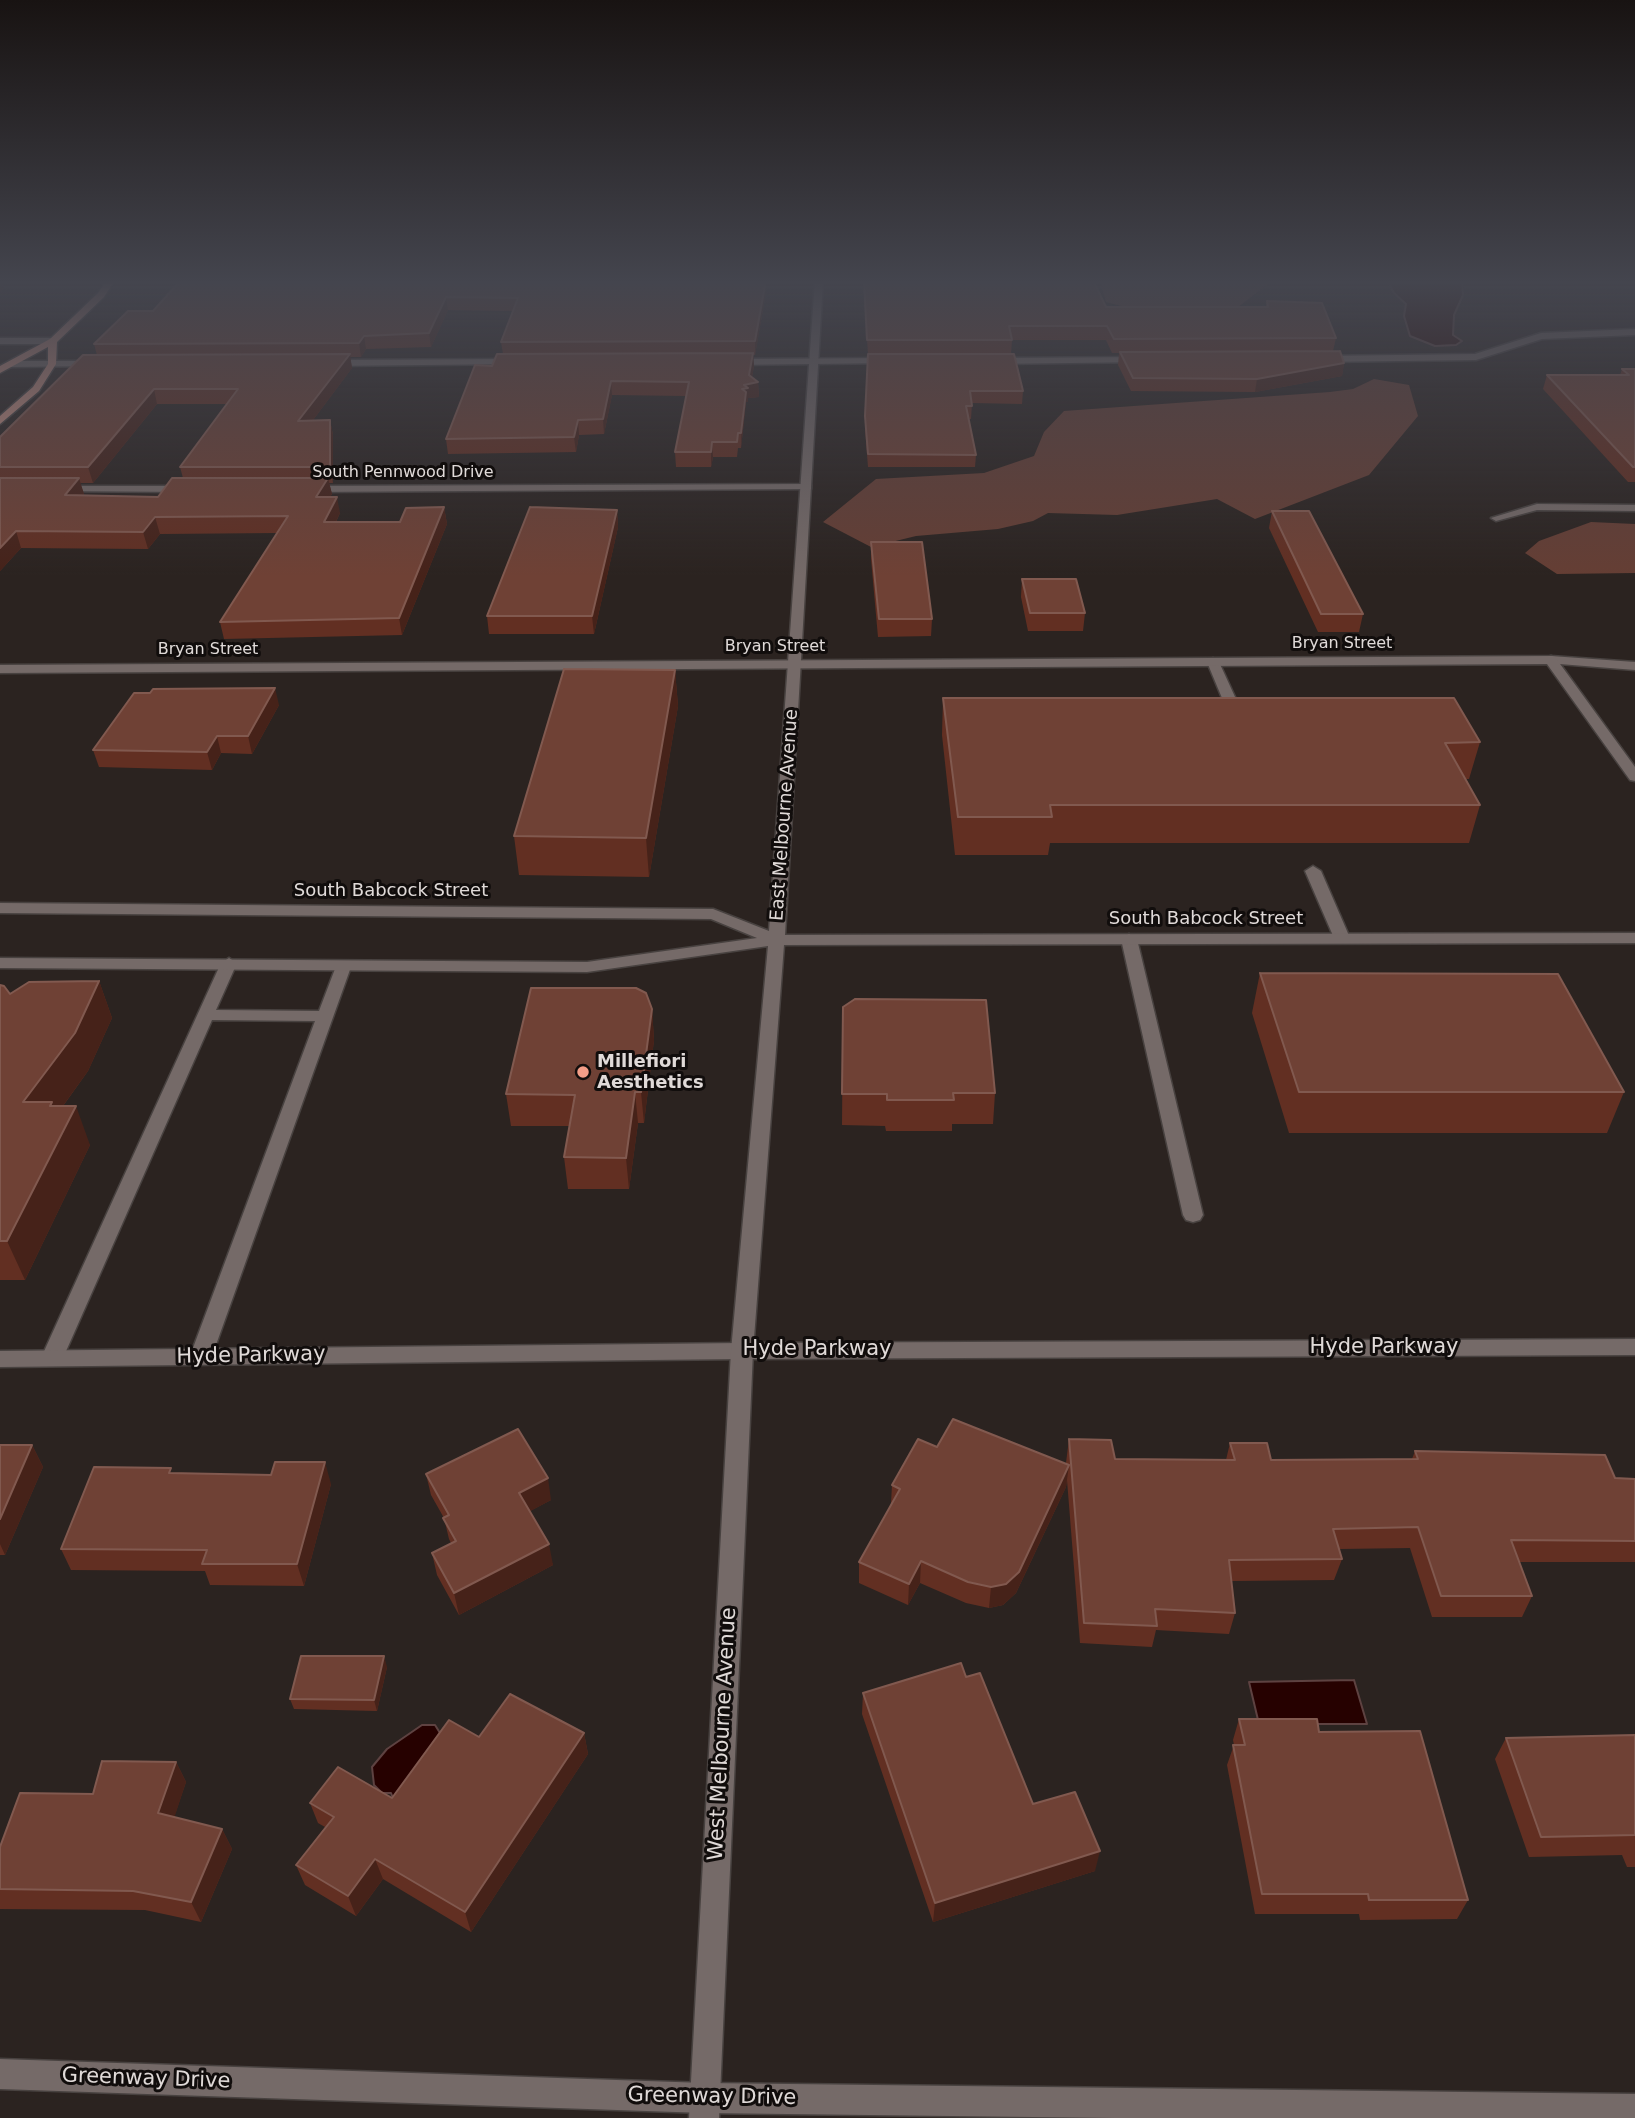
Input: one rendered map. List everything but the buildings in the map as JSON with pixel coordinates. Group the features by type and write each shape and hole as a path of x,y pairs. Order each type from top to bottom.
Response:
{"main road":[{"path":"0,421 36,389 43,379"}],"street":[{"name":"East Melbourne Avenue","path":"742,1350 776,940 813,379"},
{"name":"South Pennwood Drive","path":"293,489 807,487"},
{"path":"42,489 201,489"},
{"path":"1496,518 1537,507 1635,508"},
{"name":"Bryan Street","path":"0,668 1551,660 1635,666"},
{"path":"1551,660 1635,777"},
{"path":"1213,662 1234,710"},
{"path":"1313,871 1342,938"},
{"name":"South Babcock Street","path":"0,908 713,914 776,940"},
{"name":"South Babcock Street","path":"0,963 229,962 587,967 776,940 1635,938"},
{"path":"1129,939 1193,1215"},
{"path":"52,1358 229,962"},
{"path":"201,1356 344,964"},
{"path":"206,1015 326,1016"},
{"name":"Hyde Parkway","path":"0,1359 742,1350 1635,1347"},
{"name":"West Melbourne Avenue","path":"705,2108 742,1350"},
{"name":"Greenway Drive","path":"0,2074 705,2108 1635,2109"}],"shaded area":[{"path":"1374,379 1409,385 1418,416 1369,475 1255,519 1217,499 1117,515 1048,513 1033,521 998,529 916,536 871,547 823,522 876,479 984,473 1034,456 1044,432 1064,411 1330,392 1353,389"},
{"path":"1591,522 1635,524 1635,573 1557,574 1525,553 1539,541"},
{"path":"1354,1680 1367,1724 1259,1724 1249,1682"},
{"path":"422,1725 435,1725 440,1733 393,1798 391,1793 382,1793 374,1785 372,1767 387,1749"}],"place":[{"name":"Millefiori Aesthetics","path":"583,1072"}]}
